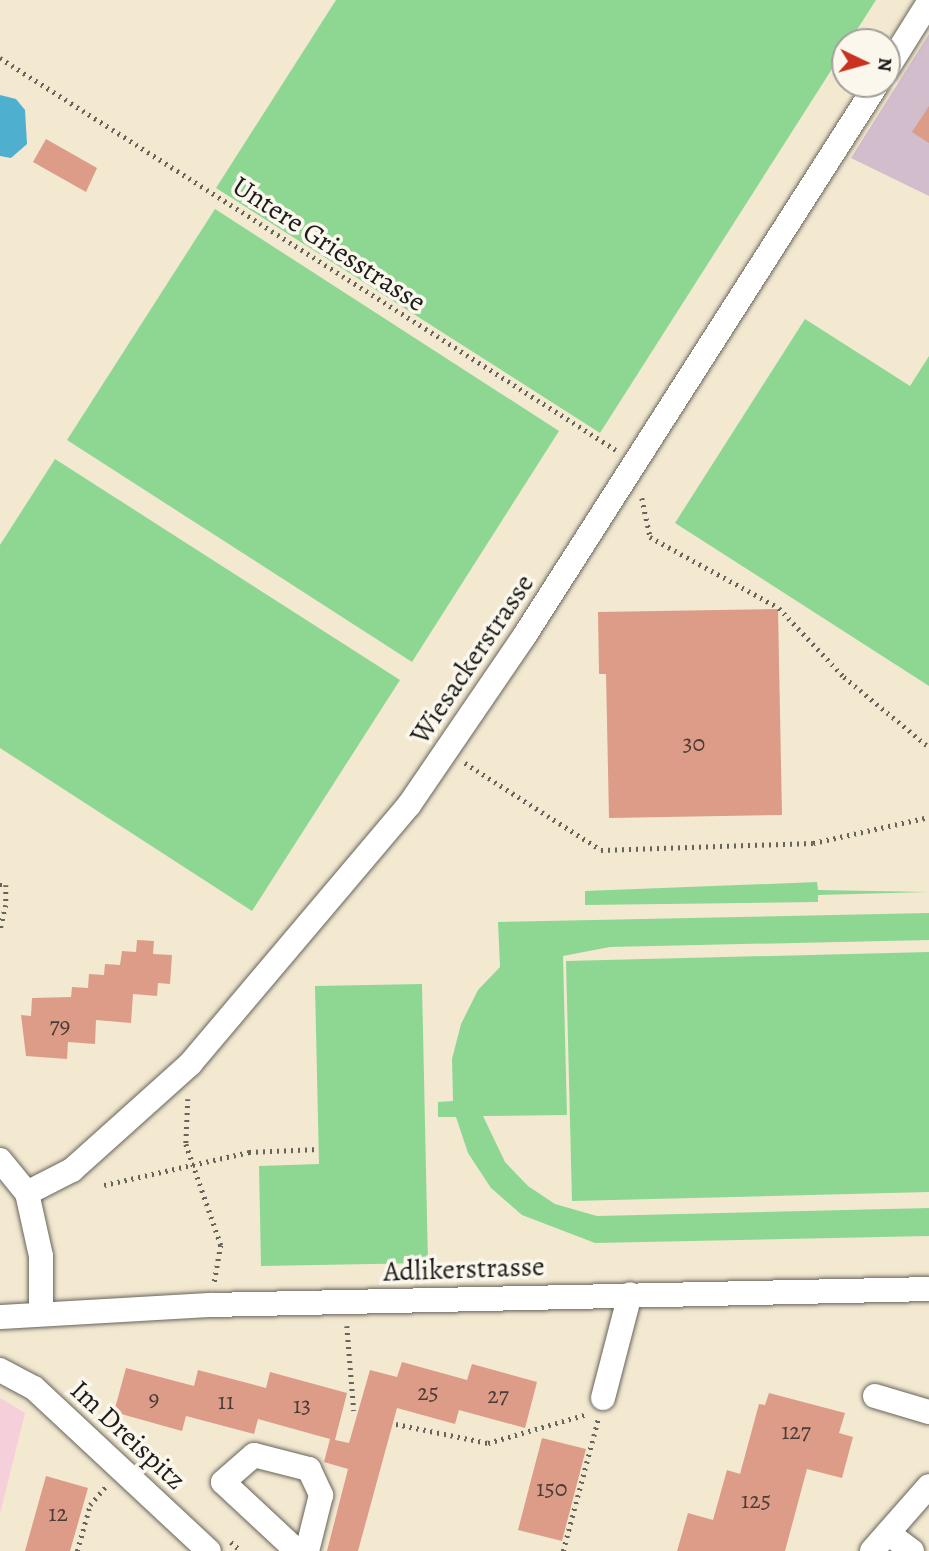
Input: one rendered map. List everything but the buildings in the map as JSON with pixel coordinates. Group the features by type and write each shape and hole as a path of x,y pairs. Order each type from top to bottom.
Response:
{"street":[{"path":"901,47 929,2"},
{"name":"Wiesackerstrasse","path":"27,1193 72,1170 190,1064 409,805 637,461 868,98"},
{"path":"0,1160 27,1193 41,1256 41,1314"},
{"name":"Adlikerstrasse","path":"0,1317 210,1305 929,1289"},
{"path":"603,1398 630,1294"},
{"name":"Im Dreispitz","path":"0,1370 34,1388 209,1551"},
{"path":"875,1396 929,1412"},
{"path":"297,1551 223,1482 254,1455 309,1469 321,1495 307,1551"},
{"path":"912,1551 880,1542 929,1486"}],"path":[{"name":"Untere Griesstrasse","path":"0,58 593,439 637,461"},
{"path":"637,461 650,537 779,608 844,677 929,747"},
{"path":"446,751 601,850 813,843 929,817"},
{"path":"0,885 6,885 6,905 0,932"},
{"path":"190,1064 186,1144 221,1245 210,1305"},
{"path":"104,1185 249,1152 319,1149"},
{"path":"347,1321 354,1411"},
{"path":"396,1424 488,1443 600,1412 564,1551"},
{"path":"77,1551 90,1505 110,1482"}],"shaded area":[{"path":"929,34 929,196 851,158 889,98 901,98 901,79"},
{"path":"0,1398 25,1413 0,1514"}],"green space":[{"path":"336,0 876,0 858,28 831,28 831,71 600,433 216,188"},
{"path":"215,209 559,431 412,662 67,440"},
{"path":"805,319 910,386 929,356 929,686 675,523"},
{"path":"55,459 400,680 252,911 0,748 0,545"},
{"path":"817,882 818,890 929,892 818,895 818,902 585,905 585,891"},
{"path":"929,913 929,940 610,947 563,956 567,1115 483,1116 505,1162 528,1186 555,1204 597,1216 929,1208 929,1236 595,1243 522,1215 491,1188 468,1153 456,1117 438,1117 438,1102 453,1101 452,1059 461,1024 478,990 500,967 498,922"},
{"path":"929,952 929,1192 572,1201 566,961"},
{"path":"422,984 428,1263 261,1266 259,1166 319,1164 315,986"}],"water":[{"path":"0,95 16,99 25,110 27,144 11,158 0,156"}]}
